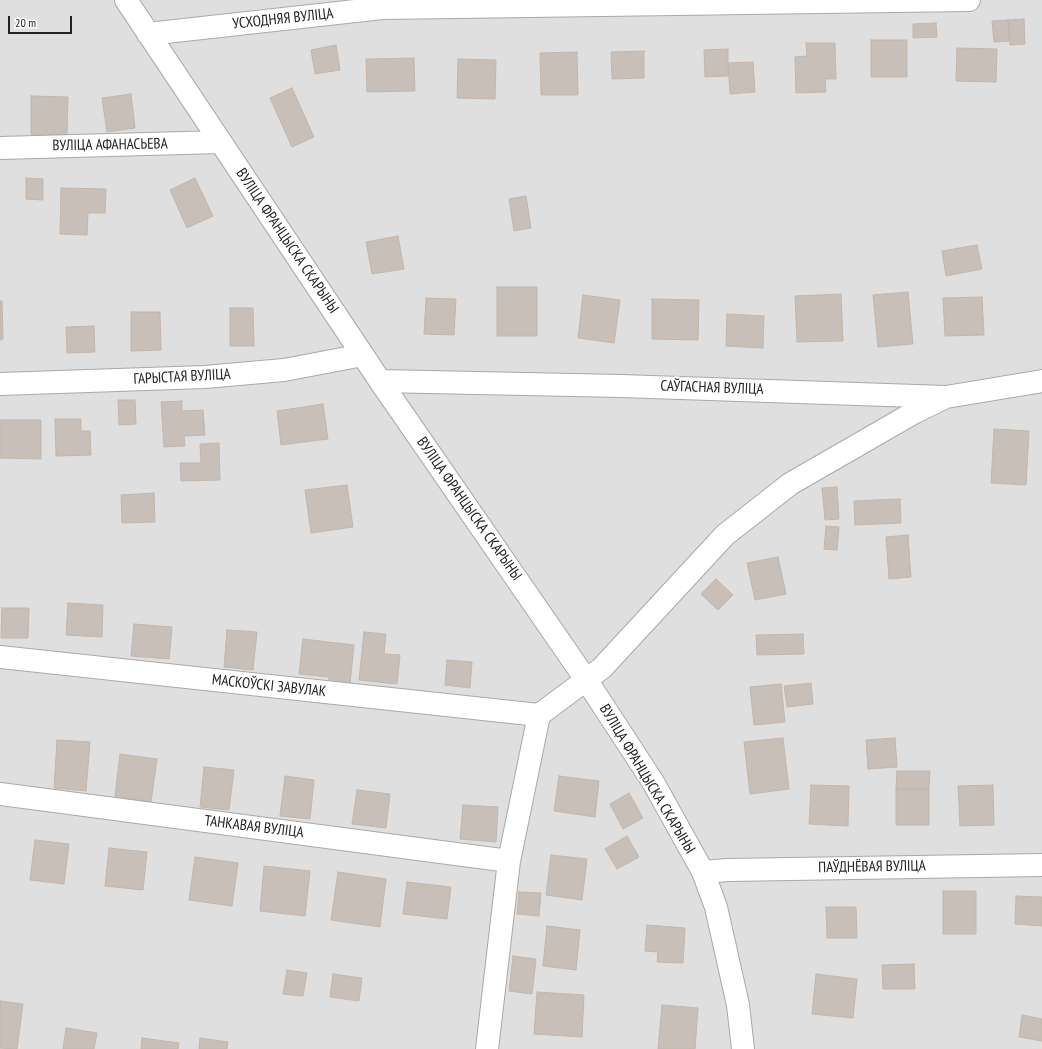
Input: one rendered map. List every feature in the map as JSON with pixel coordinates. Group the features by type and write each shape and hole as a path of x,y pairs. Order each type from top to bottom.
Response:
{"street":[{"name":"ВУЛІЦА ФРАНЦЫСКА СКАРЫНЫ","path":"126,0 380,381 587,681 653,782 703,872 716,907 738,1004 743,1049"},
{"name":"УСХОДНЯЯ ВУЛІЦА","path":"148,34 382,8 694,2 969,0"},
{"name":"ВУЛІЦА АФАНАСЬЕВА","path":"0,148 220,142"},
{"name":"ГАРЫСТАЯ ВУЛІЦА","path":"0,384 204,377 284,370 363,355"},
{"name":"САЎГАСНАЯ ВУЛІЦА","path":"380,381 637,386 946,397 1042,381"},
{"path":"487,1049 509,861 539,714 587,681 602,668 725,535 790,484 915,412 946,397"},
{"name":"МАСКОЎСКІ ЗАВУЛАК","path":"0,657 539,714"},
{"name":"ТАНКАВАЯ ВУЛІЦА","path":"0,794 509,861"},
{"name":"ПАЎДНЁВАЯ ВУЛІЦА","path":"703,872 728,870 1042,865"}],"shaded area":[{"path":"0,0 1042,0 1042,1049 0,1049"}],"building":[{"path":"1024,19 1025,44 1010,45 1008,20"},
{"path":"1008,20 1010,41 994,42 992,21"},
{"path":"936,23 937,37 913,38 913,24"},
{"path":"871,40 907,40 907,77 871,77"},
{"path":"806,43 835,43 836,79 825,79 826,92 796,93 795,57 807,56"},
{"path":"336,45 340,70 315,74 311,50"},
{"path":"957,48 997,49 996,82 956,81"},
{"path":"728,49 728,76 705,77 704,50"},
{"path":"644,51 644,78 612,79 611,52"},
{"path":"577,52 578,95 541,95 540,53"},
{"path":"414,58 415,91 367,92 366,59"},
{"path":"458,59 496,60 495,99 457,98"},
{"path":"753,62 755,92 730,94 728,63"},
{"path":"292,88 314,137 292,147 270,98"},
{"path":"131,94 135,128 107,132 102,98"},
{"path":"31,96 68,97 67,135 31,135"},
{"path":"26,178 43,179 43,200 26,199"},
{"path":"195,178 213,216 187,228 170,190"},
{"path":"61,188 106,189 105,213 88,213 87,235 60,234"},
{"path":"526,196 531,228 514,231 509,199"},
{"path":"398,236 404,269 372,274 366,242"},
{"path":"977,245 982,269 946,276 942,251"},
{"path":"497,287 537,287 537,336 497,336"},
{"path":"908,292 913,344 878,347 873,295"},
{"path":"841,294 843,341 797,342 795,296"},
{"path":"583,295 620,300 614,343 578,338"},
{"path":"982,297 984,335 945,336 943,298"},
{"path":"426,298 456,299 454,335 424,334"},
{"path":"652,299 699,300 698,340 652,339"},
{"path":"0,301 2,301 3,339 0,340"},
{"path":"230,308 253,308 254,346 230,346"},
{"path":"131,312 160,312 161,350 131,351"},
{"path":"727,314 764,316 763,348 726,346"},
{"path":"94,326 95,352 67,353 66,327"},
{"path":"118,400 135,400 136,424 119,425"},
{"path":"182,401 182,411 203,410 205,435 184,436 185,446 164,447 161,402"},
{"path":"323,404 328,439 281,445 277,411"},
{"path":"55,419 81,419 81,431 90,431 91,455 56,456"},
{"path":"0,420 41,420 41,459 0,458"},
{"path":"994,429 1029,431 1026,485 991,483"},
{"path":"219,443 220,480 181,481 180,463 201,463 200,444"},
{"path":"347,485 353,527 311,533 305,490"},
{"path":"837,487 839,519 825,520 822,488"},
{"path":"154,493 155,522 122,523 121,495"},
{"path":"900,499 901,523 855,525 854,501"},
{"path":"826,526 839,527 837,550 824,549"},
{"path":"908,535 911,577 889,579 886,537"},
{"path":"778,557 786,594 755,600 747,563"},
{"path":"716,579 733,595 718,610 701,594"},
{"path":"68,603 103,605 102,637 66,635"},
{"path":"2,608 29,608 28,638 1,638"},
{"path":"134,624 172,627 169,659 131,656"},
{"path":"227,630 257,632 253,670 224,667"},
{"path":"364,632 386,634 384,654 400,655 397,684 359,680"},
{"path":"803,634 804,654 757,655 756,635"},
{"path":"303,639 354,645 350,684 328,682 329,677 299,674"},
{"path":"447,660 472,662 470,688 445,685"},
{"path":"811,683 813,704 787,707 784,686"},
{"path":"781,684 785,722 754,725 750,687"},
{"path":"783,738 789,789 750,794 744,742"},
{"path":"895,738 897,767 868,769 866,740"},
{"path":"57,740 90,742 86,791 54,788"},
{"path":"120,754 157,759 151,802 115,796"},
{"path":"204,767 234,770 229,810 200,807"},
{"path":"897,771 930,771 929,789 896,789"},
{"path":"285,776 314,780 310,819 280,816"},
{"path":"559,776 599,781 595,817 554,811"},
{"path":"811,785 849,786 848,826 809,824"},
{"path":"993,785 994,825 960,826 958,786"},
{"path":"896,789 929,789 929,825 896,825"},
{"path":"357,790 390,794 386,828 352,824"},
{"path":"629,793 643,818 623,829 610,804"},
{"path":"463,805 498,807 496,842 460,839"},
{"path":"627,836 639,857 617,869 605,849"},
{"path":"35,840 69,844 64,884 30,880"},
{"path":"109,848 147,852 143,890 105,886"},
{"path":"551,855 587,859 582,900 546,895"},
{"path":"195,857 238,863 232,906 189,900"},
{"path":"264,866 310,871 305,916 260,911"},
{"path":"338,872 386,879 380,927 331,920"},
{"path":"407,882 451,887 447,919 403,914"},
{"path":"943,891 976,891 976,934 943,934"},
{"path":"519,892 541,893 539,916 517,914"},
{"path":"1016,896 1042,897 1042,926 1015,924"},
{"path":"826,907 856,907 857,938 827,938"},
{"path":"647,925 685,928 683,963 657,962 658,952 645,951"},
{"path":"547,926 580,930 576,970 543,966"},
{"path":"513,956 536,959 532,994 509,991"},
{"path":"914,964 915,989 883,989 882,965"},
{"path":"287,970 307,973 303,996 283,994"},
{"path":"333,974 362,978 359,1001 330,997"},
{"path":"816,974 857,979 853,1018 812,1014"},
{"path":"537,992 584,995 582,1037 534,1034"},
{"path":"0,1001 23,1004 17,1049 0,1048"},
{"path":"662,1005 698,1008 695,1049 658,1049"},
{"path":"1022,1015 1042,1019 1042,1041 1019,1037"},
{"path":"66,1028 97,1033 94,1049 63,1049"},
{"path":"142,1038 179,1043 178,1049 141,1049"},
{"path":"200,1038 228,1042 227,1049 199,1049"}]}
